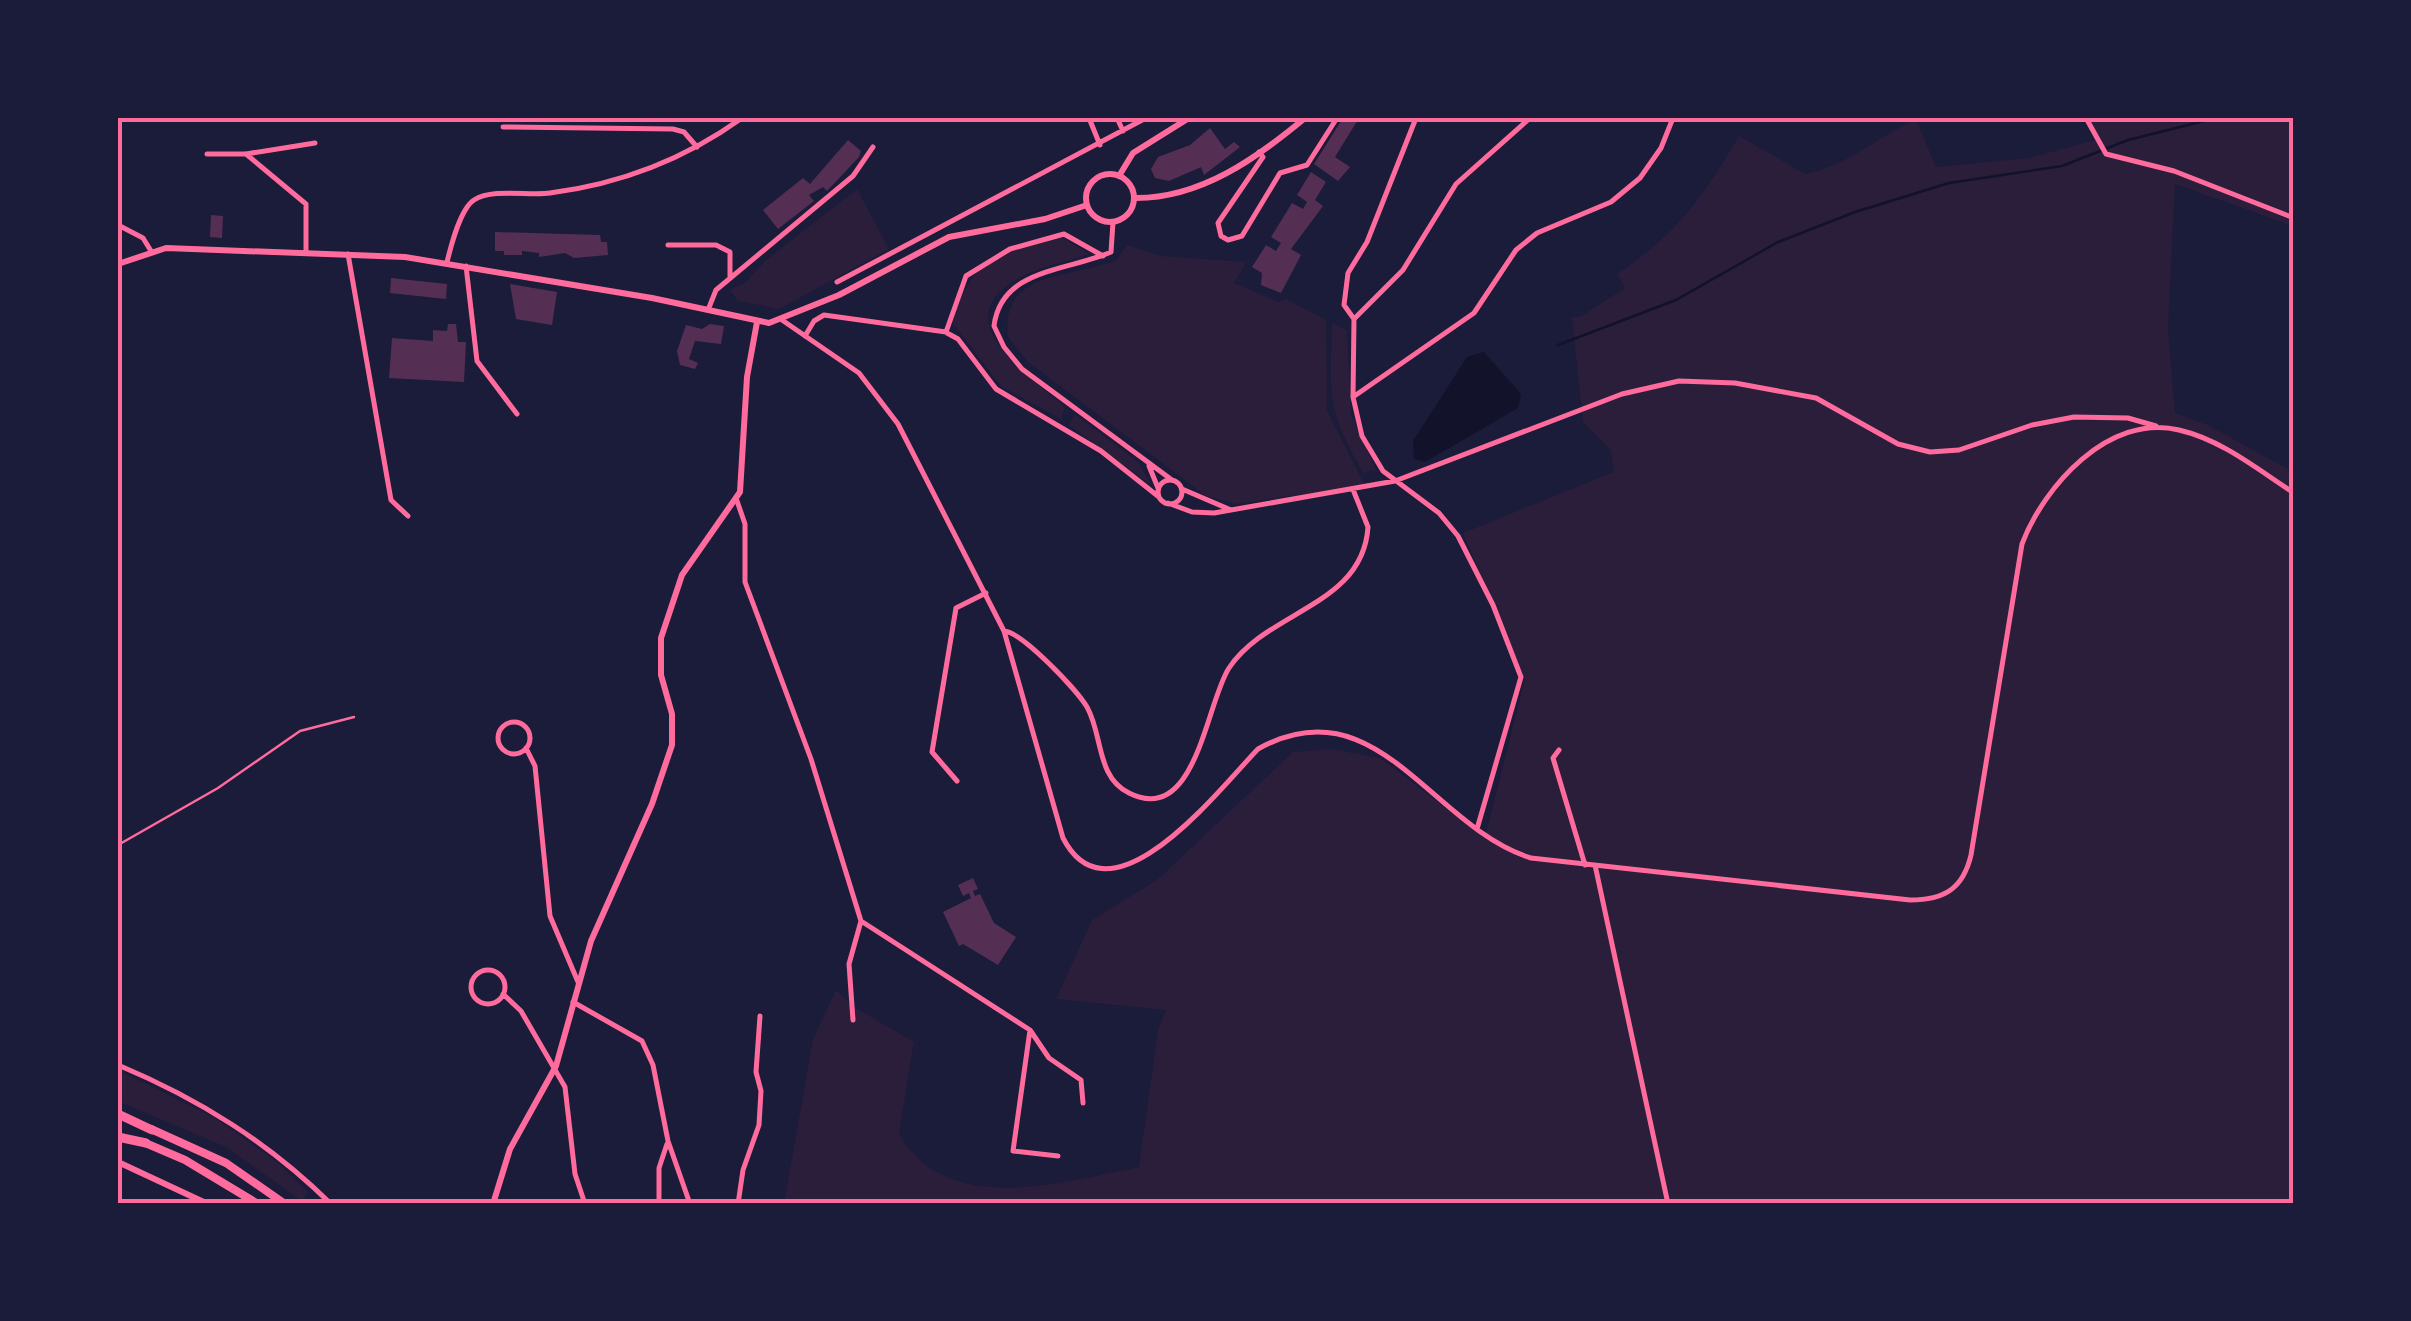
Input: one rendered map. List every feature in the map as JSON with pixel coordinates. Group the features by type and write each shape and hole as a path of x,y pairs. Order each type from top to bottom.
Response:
{"highway":[{"path":"118,1117 226,1163 285,1204"},
{"path":"118,1134 146,1143 258,1204"}],"main road":[{"path":"1119,176 1133,153 1189,118"},
{"path":"1134,198 1194,190 1259,152 1306,118"},
{"path":"1104,175 1119,176 1130,184 1134,198 1126,217 1113,222 1094,216 1087,205 1091,184 1104,175"},
{"path":"118,264 151,251 306,252 447,262 757,322 782,320 948,237 1044,219 1087,205"},
{"path":"493,1204 510,1150 556,1066 578,982 672,745 672,714 660,665 671,600 698,550 736,498 742,477 747,377 757,322"},
{"path":"118,1162 208,1204"}],"street":[{"path":"447,262 467,207 477,198 580,188 650,168 697,147 742,118"},
{"path":"1089,118 1100,145"},
{"path":"1116,118 1124,132"},
{"path":"836,282 1146,118"},
{"path":"1259,152 1263,157 1218,223 1221,236 1228,240 1242,236 1280,173 1307,165 1336,118"},
{"path":"1416,118 1381,210 1348,272 1344,305 1354,319 1354,397 1362,436 1383,471 1439,513 1458,536 1493,605 1521,677 1477,830"},
{"path":"1354,319 1403,270 1456,184 1530,118"},
{"path":"1354,397 1474,314 1516,250 1538,234 1612,202 1640,178 1661,148 1673,118"},
{"path":"2086,118 2106,154 2174,171 2294,218"},
{"path":"503,127 673,129 684,132 697,147"},
{"path":"207,154 246,154 315,143"},
{"path":"708,310 716,290 853,176 873,147"},
{"path":"246,154 306,204 306,252"},
{"path":"1113,222 1114,246 1103,256 1024,280 1003,299 994,326 1022,369 1181,489 1234,511"},
{"path":"118,225 143,238 151,251"},
{"path":"946,332 966,276 1010,249 1064,234 1103,256"},
{"path":"668,245 716,245 730,252 730,279"},
{"path":"348,254 391,500 408,516"},
{"path":"466,265 477,362 517,414"},
{"path":"805,336 814,321 824,315 946,332 958,339 996,388 1101,450 1168,503 1192,512 1234,511 1354,492 1395,481 1622,394 1679,381 1736,383 1816,398 1898,444 1930,452 1959,450 2032,425 2074,417 2128,418 2215,443 2294,492"},
{"path":"782,320 844,360 885,402 1004,631 1064,838 1080,862 1112,867 1152,856 1258,749 1301,731 1339,732 1359,739 1477,830 1516,854 1910,900 1942,898 1962,882 1971,855 2022,544 2033,519 2063,478 2091,453 2127,434 2158,427"},
{"path":"1148,463 1159,497"},
{"path":"1158,488 1172,480"},
{"path":"1168,503 1178,500 1181,489"},
{"path":"1004,631 1022,639 1087,707 1116,784 1138,797 1165,795 1177,788 1191,769 1217,692 1232,663 1269,626 1328,597 1353,568 1368,527 1354,492"},
{"path":"736,498 745,524 745,582 811,759 861,921 849,964 853,1020"},
{"path":"957,781 932,752 956,608 986,592"},
{"path":"514,722 523,725 530,739 526,748 507,752 500,745 500,730 514,722"},
{"path":"526,748 535,766 550,916 578,982"},
{"path":"1559,750 1554,762 1585,865"},
{"path":"1595,866 1668,1204"},
{"path":"861,921 1030,1030 1050,1058 1081,1080 1082,1103"},
{"path":"495,971 504,984 503,994 495,1002 483,1003 474,996 472,980 480,972 495,971"},
{"path":"503,994 520,1011 565,1086 574,1174 585,1204"},
{"path":"573,1002 642,1041 653,1065 668,1141 690,1204"},
{"path":"738,1204 742,1170 760,1126 762,1091 756,1072 760,1016"},
{"path":"1030,1030 1013,1151 1058,1156"},
{"path":"118,1065 227,1118 298,1172 330,1204"},
{"path":"659,1204 659,1168 668,1141"}],"lane":[{"path":"118,844 218,788 300,731 354,717"}],"shaded area":[{"path":"2089,118 2293,118 2293,226 2175,184 2168,328 2175,413 2208,425 2293,472 2293,1203 784,1204 813,1039 836,990 854,1007 914,1042 899,1134 920,1160 946,1177 1009,1188 1139,1167 1158,1030 1166,1010 1056,999 1092,920 1157,880 1293,752 1331,749 1380,758 1485,838 1525,679 1463,533 1614,472 1611,450 1583,422 1572,317 1580,317 1625,288 1617,274 1673,229 1713,178 1739,136 1805,174 1848,158 1916,119 1936,167 2029,158 2099,139"},
{"path":"857,189 889,249 779,309 738,301 730,290 745,283 765,261"},
{"path":"1061,237 1089,254 1023,276 999,292 989,310 990,327 999,345 1065,407 1061,419 1002,387 951,321 968,284 991,261 1021,247"},
{"path":"1127,245 1161,256 1247,262 1234,283 1279,302 1286,299 1326,320 1327,411 1365,485 1237,504 1206,496 1027,361 1008,337 1009,315 1015,299 1027,287 1043,280 1117,260"},
{"path":"1332,323 1347,330 1351,414 1376,470 1363,473 1336,416 1331,385"},
{"path":"1484,352 1521,394 1518,408 1425,462 1414,459 1413,441 1467,357"},
{"path":"1075,414 1138,462 1152,486 1069,425"},
{"path":"118,1070 215,1118 277,1162 308,1192 302,1201 226,1147 118,1101"}],"building":[{"path":"1343,118 1359,118 1335,157 1350,167 1338,181 1314,164"},
{"path":"1210,128 1225,149 1234,142 1240,147 1204,175 1201,167 1169,181 1155,178 1151,169 1158,157 1190,145"},
{"path":"848,140 861,151 859,157 827,191 823,187 809,195 814,201 778,229 763,210 803,178 810,184"},
{"path":"1311,172 1326,182 1315,200 1323,206 1291,249 1301,255 1281,293 1261,285 1262,273 1252,267 1266,245 1276,251 1281,243 1271,237 1292,203 1303,209 1307,202 1297,195"},
{"path":"211,215 223,216 222,238 210,237"},
{"path":"495,232 600,235 601,242 607,242 608,255 574,258 565,253 539,257 539,253 522,251 522,255 504,255 504,251 495,251"},
{"path":"391,278 447,284 446,299 390,293"},
{"path":"510,284 557,292 552,325 516,319"},
{"path":"448,324 456,324 458,342 466,342 464,382 389,378 392,338 433,341 433,330 447,331"},
{"path":"710,324 724,326 721,344 695,341 689,359 698,363 695,369 680,365 677,351 686,325 702,329"},
{"path":"973,878 978,889 973,891 975,896 980,894 994,923 1016,937 998,965 963,944 959,946 943,912 971,898 969,893 963,896 958,885"}],"waterway":[{"path":"1558,345 1676,300 1778,242 1855,212 1949,183 2062,166 2128,140 2216,118"}]}
